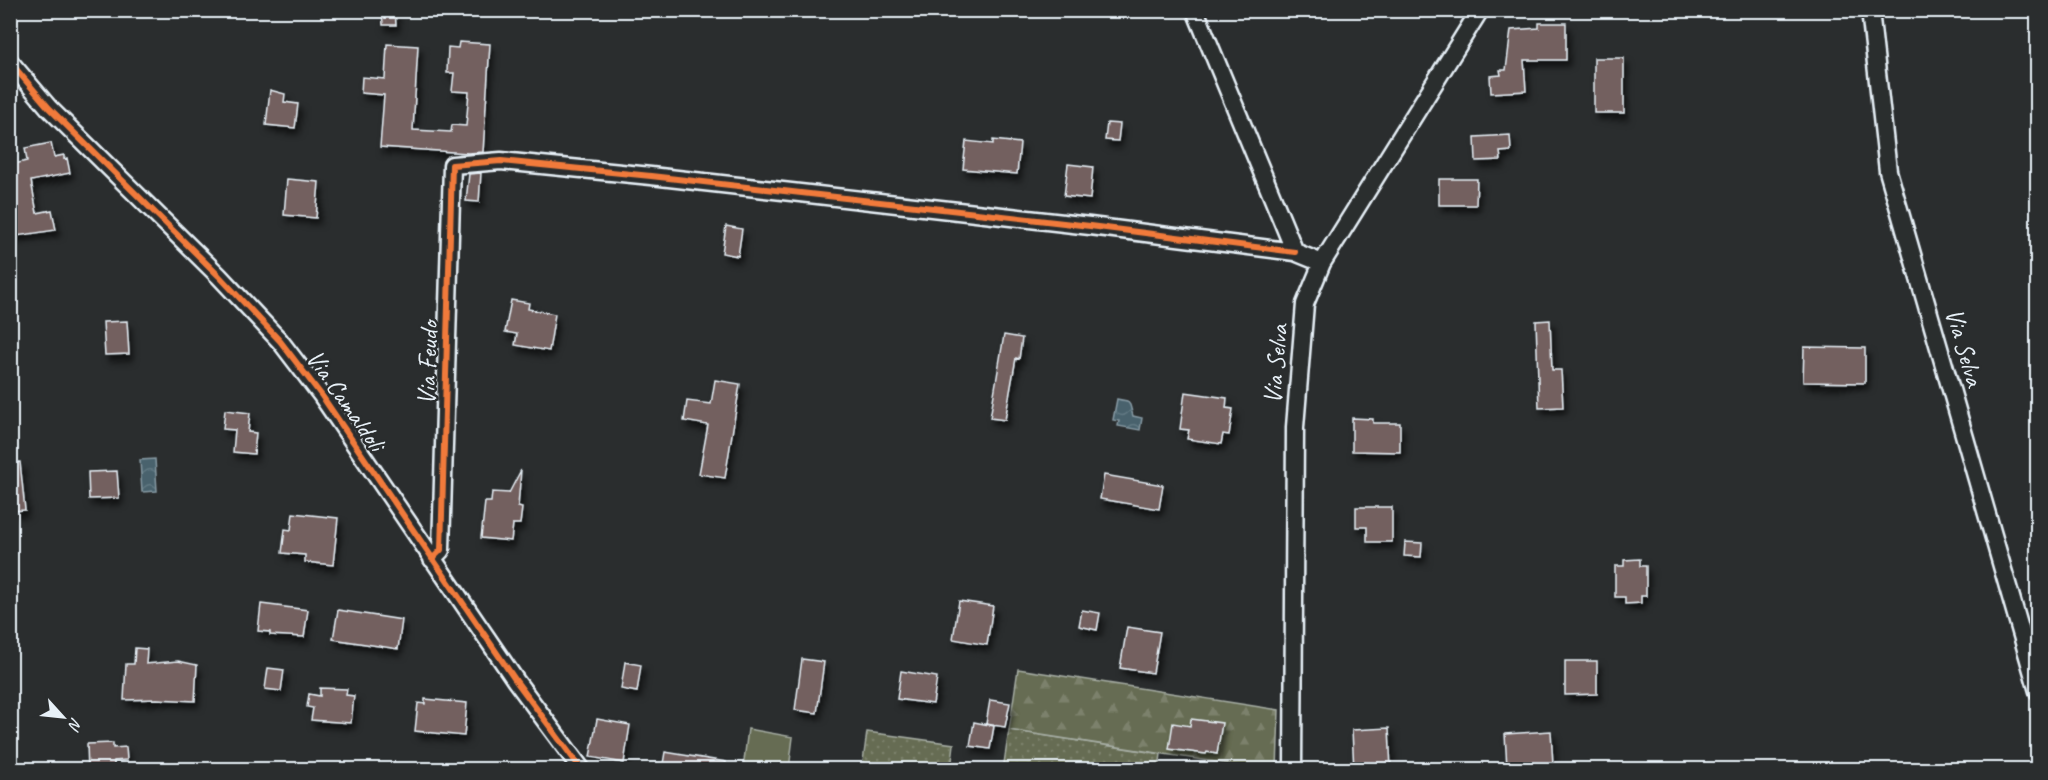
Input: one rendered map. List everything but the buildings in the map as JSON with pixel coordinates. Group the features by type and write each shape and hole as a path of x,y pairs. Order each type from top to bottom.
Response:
{"street":[{"path":"1195,10 1295,252 1322,264"},
{"name":"Via Selva","path":"1293,770 1295,427 1305,304 1322,264 1480,10"},
{"name":"Via Selva","path":"1870,10 1888,171 2037,691"},
{"name":"Via Camaldoli","path":"10,62 49,108 219,276 280,341 322,396 516,681 582,770"},
{"name":"Via Feudo","path":"432,559 441,550 452,165 501,161 651,176 1020,217 1295,252"}],"green space":[{"path":"1018,669 1279,710 1277,769 1261,769 1009,730"},
{"path":"748,729 793,737 789,769 743,769"},
{"path":"1009,730 1161,754 1159,769 1003,770"},
{"path":"867,732 954,744 951,769 862,769"}],"water":[{"path":"1117,399 1127,401 1133,416 1142,418 1140,430 1118,426 1119,421 1113,420"},
{"path":"155,459 157,491 142,492 140,460"}],"cycle path":[{"path":"10,62 49,108 219,276 280,341 322,396 516,681 582,770"},
{"path":"432,559 441,550 452,165 501,161 651,176 1295,252"}]}
